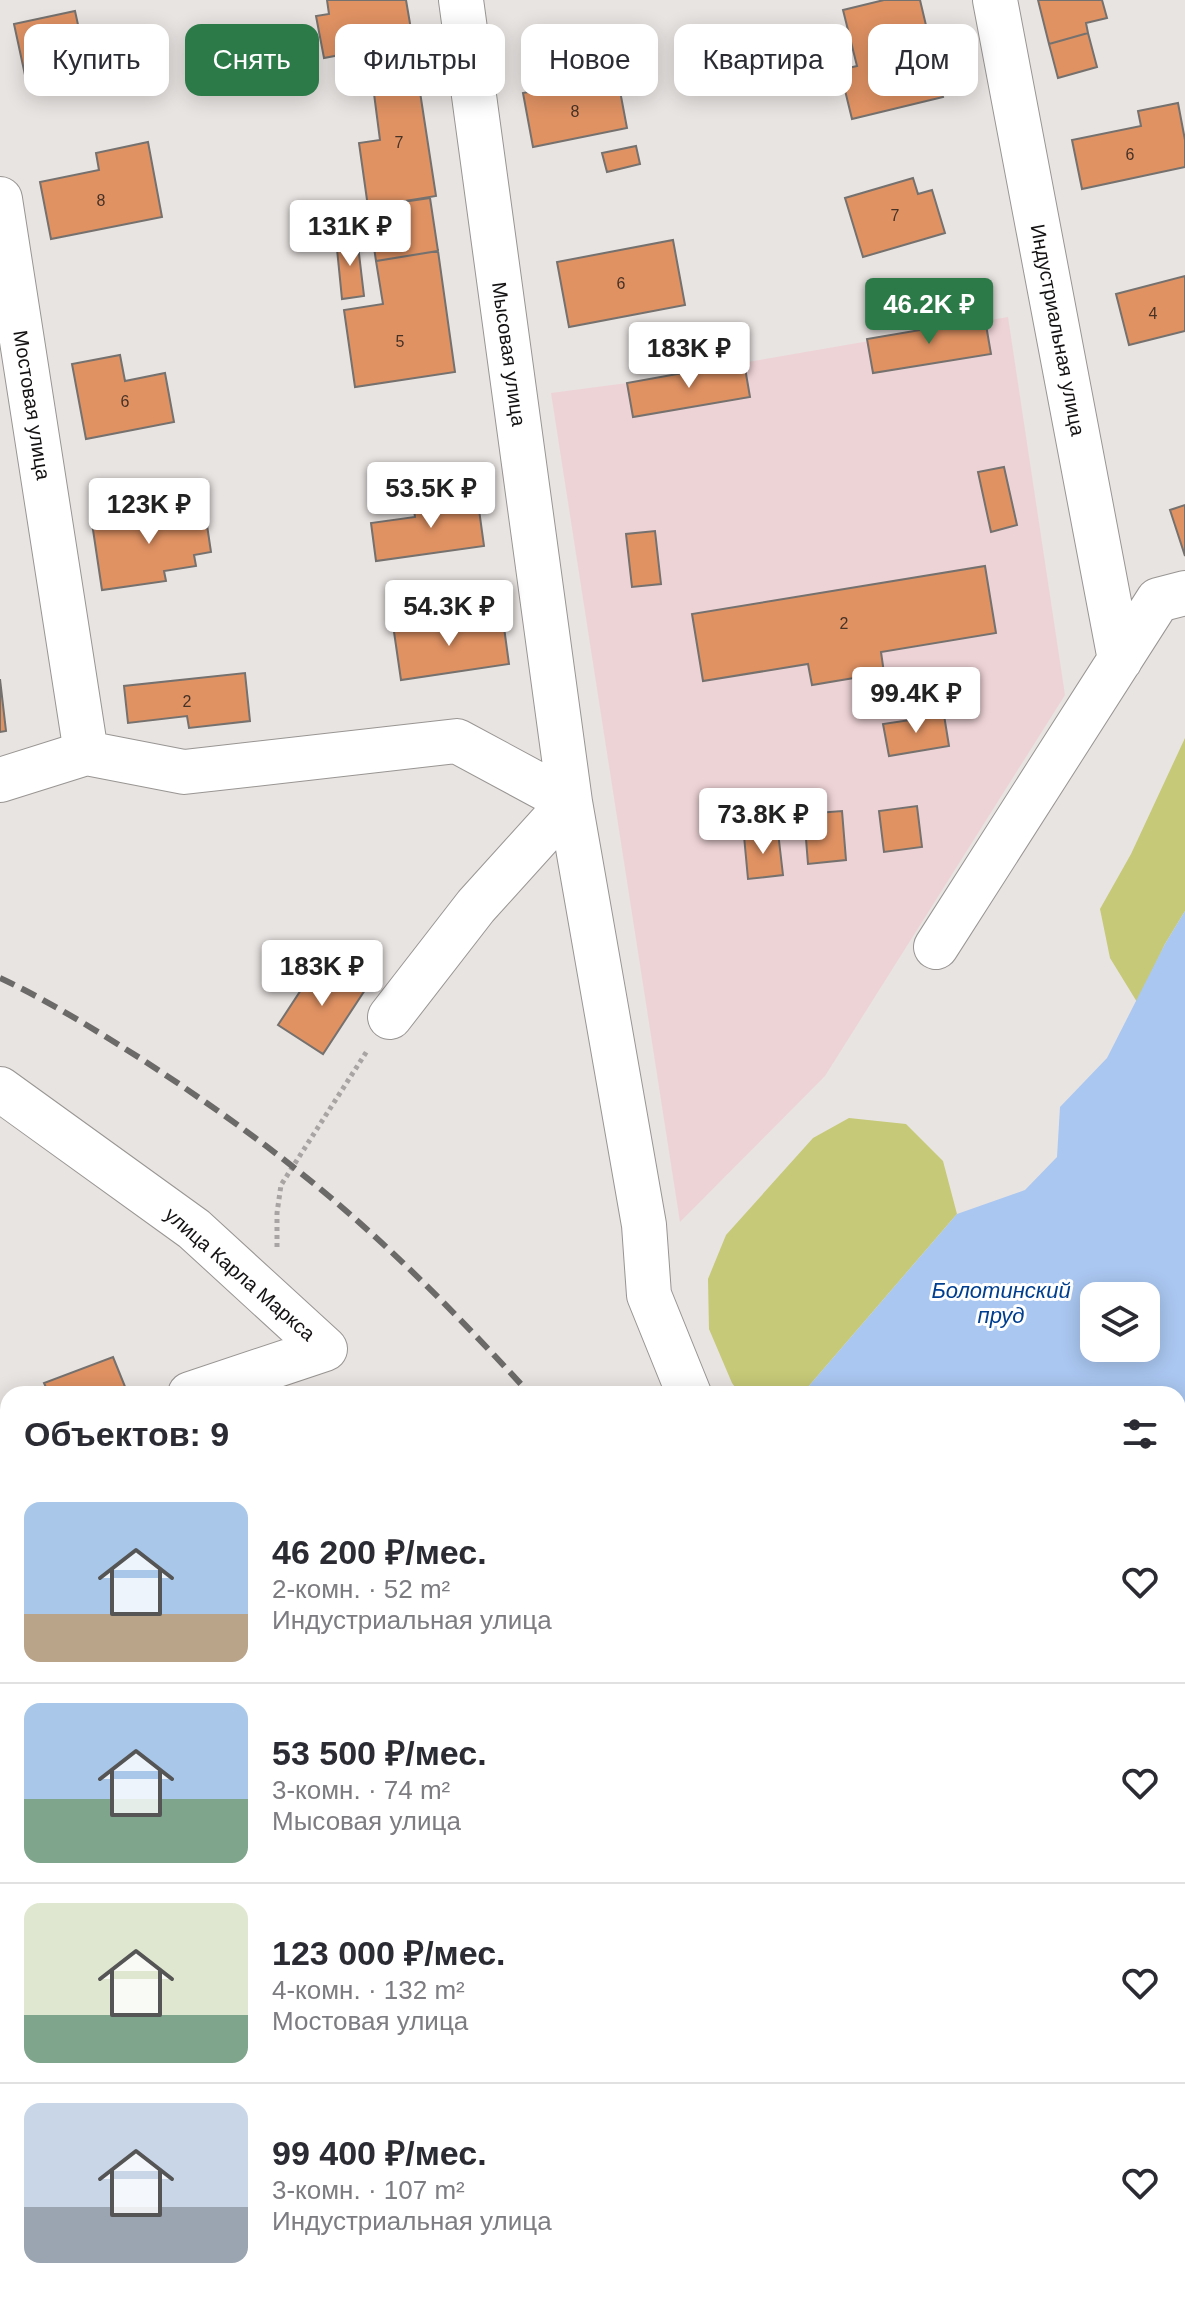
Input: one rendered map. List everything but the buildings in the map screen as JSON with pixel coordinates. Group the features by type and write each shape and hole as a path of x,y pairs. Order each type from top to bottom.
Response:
{"street":[{"name":"Мысовая улица","path":"461,0 570,802 644,1225 649,1295 686,1386"},
{"name":"Индустриальная улица","path":"995,0 1120,660"},
{"name":"Мостовая улица","path":"0,199 86,753"},
{"path":"936,947 1158,600 1185,593"},
{"path":"0,780 86,753 184,772 457,741 570,802 476,906 390,1017"},
{"name":"улица Карла Маркса","path":"0,1089 194,1229 325,1349 214,1386"}],"path":[{"path":"279,1258 277,1213 281,1185 291,1165 390,1017"}],"shaded area":[{"path":"1008,317 1065,695 825,1076 680,1222 551,393 627,383"}],"green space":[{"path":"1185,738 1185,911 1137,1002 1110,958 1100,909 1131,854"},
{"path":"849,1118 906,1124 943,1161 957,1214 809,1386 734,1386 709,1329 708,1279 726,1235 813,1138"}],"water":[{"name":"Болотинский пруд","path":"1185,911 1185,1386 809,1386 957,1214 1025,1190 1057,1157 1060,1107 1107,1058"}],"railway":[{"path":"0,978 55,1006 143,1060 285,1160 408,1268 523,1386"}]}
